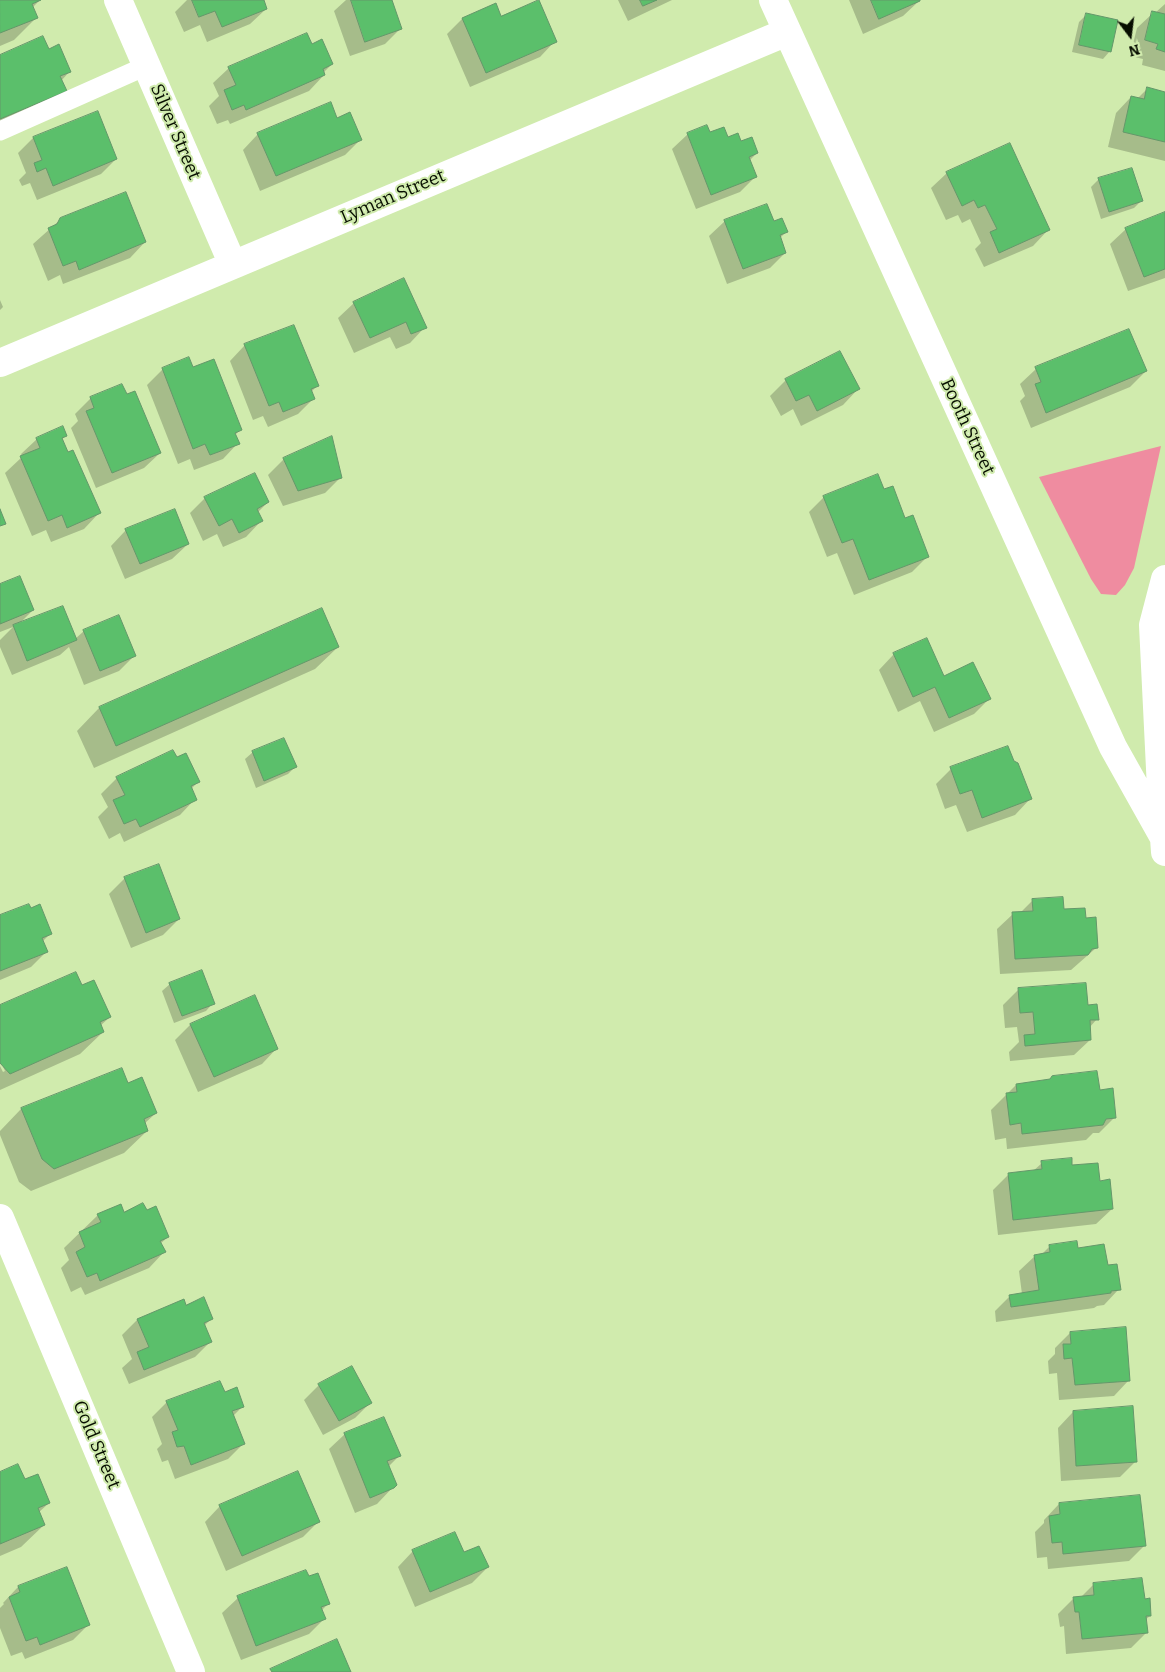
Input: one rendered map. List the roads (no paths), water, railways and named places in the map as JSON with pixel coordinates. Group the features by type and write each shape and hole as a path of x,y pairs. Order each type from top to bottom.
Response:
{"street":[{"name":"Silver Street","path":"118,0 233,265"},
{"name":"Booth Street","path":"773,0 1113,747 1165,843"},
{"name":"Lyman Street","path":"0,363 787,32"},
{"path":"1165,579 1153,625 1165,843"},
{"name":"Gold Street","path":"0,1218 192,1672"}],"lane":[{"path":"0,131 146,66"}]}
